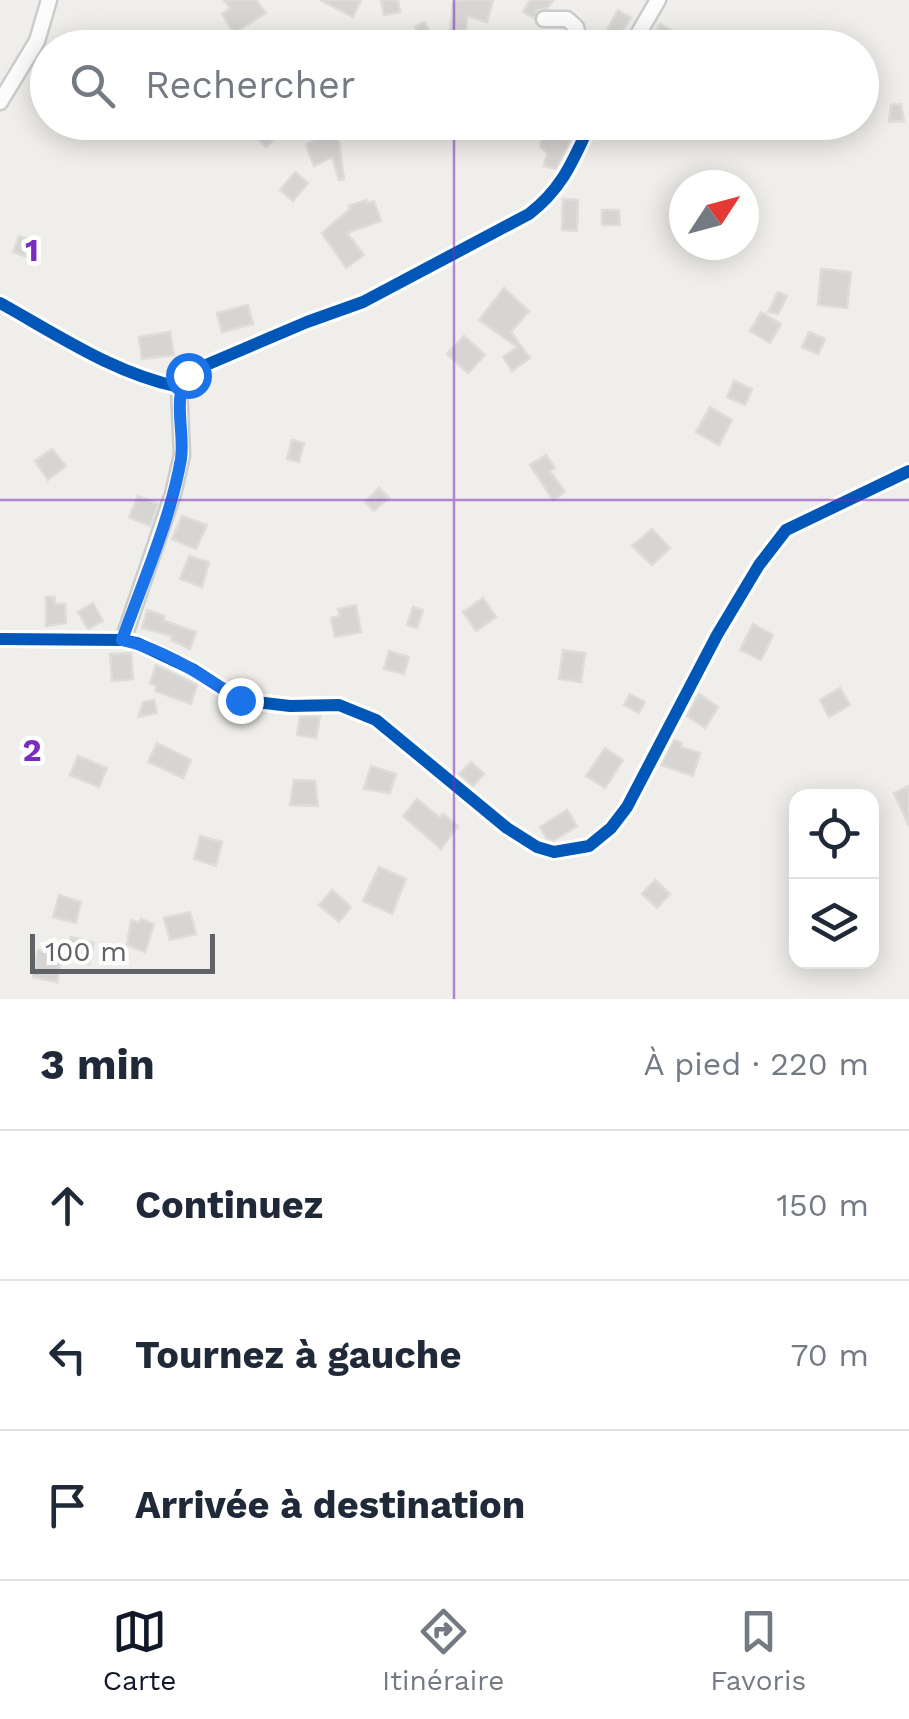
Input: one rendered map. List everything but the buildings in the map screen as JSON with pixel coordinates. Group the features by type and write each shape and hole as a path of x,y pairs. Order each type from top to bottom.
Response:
{"street":[{"path":"40,30 50,0"},
{"path":"640,30 658,0"},
{"path":"544,19 567,19 577,30"},
{"path":"0,102 30,53"},
{"path":"581,140 581,144"},
{"path":"122,640 173,494 182,455 179,387 188,375 363,302 529,214 552,196 583,140"},
{"path":"0,303 108,364 179,387"},
{"path":"0,639 122,640 194,670 240,700 339,706 366,715 507,828 538,847 571,852 600,838 627,807 717,636 786,530 909,471"}],"cycle path":[{"path":"0,303 109,363 179,387 187,375 199,368 363,302 529,214 559,183 582,140"},
{"path":"0,639 123,640 194,670 240,700 290,706 339,705 376,720 507,828 537,847 554,852 589,846 611,828 627,807 717,635 759,565 786,530 909,471"}],"route":[{"path":"188,375 179,387 182,455 173,494 122,640 194,670 240,700"}]}
